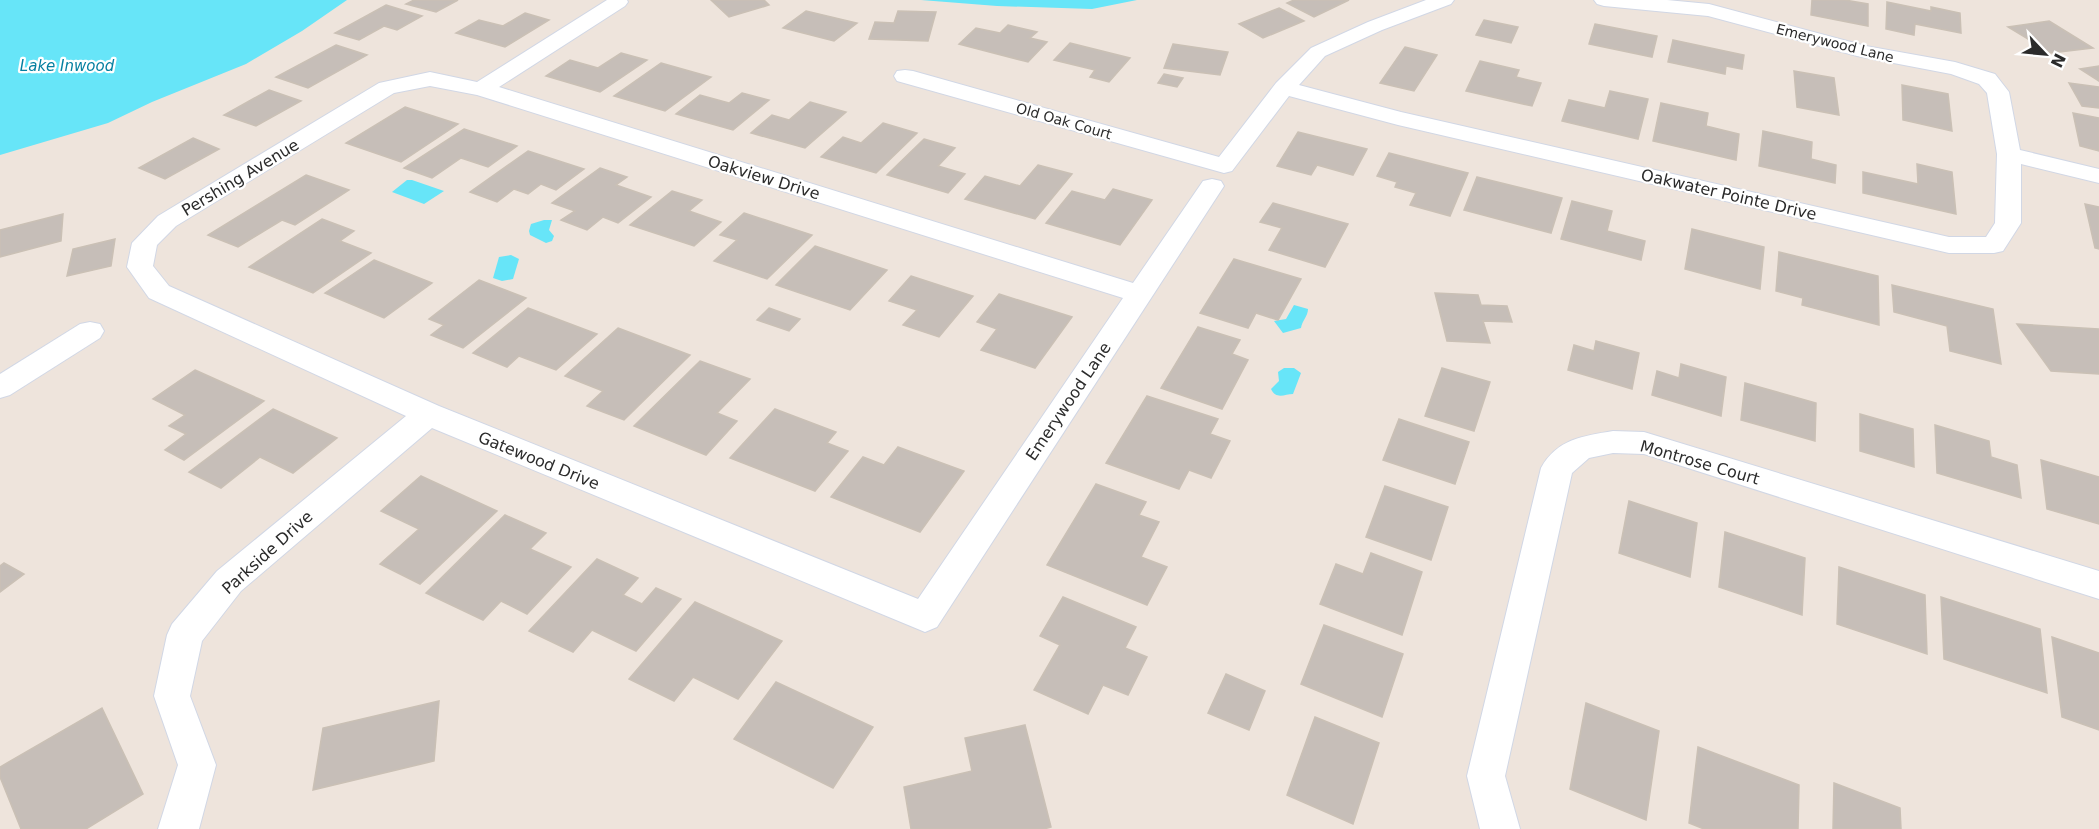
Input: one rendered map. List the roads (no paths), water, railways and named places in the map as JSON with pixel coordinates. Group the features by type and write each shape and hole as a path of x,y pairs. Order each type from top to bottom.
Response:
{"street":[{"path":"481,89 618,2 617,0"},
{"name":"Emerywood Lane","path":"924,617 1218,176 1284,88 1318,52 1375,26 1444,0"},
{"name":"Emerywood Lane","path":"1605,0 1709,10 1864,52 1955,68 1987,79 1998,92 2009,154"},
{"name":"Old Oak Court","path":"905,76 1218,176"},
{"name":"Oakview Drive","path":"387,88 430,79 481,89 1139,294"},
{"name":"Pershing Avenue","path":"159,292 140,267 145,243 167,221 387,88"},
{"name":"Oakwater Pointe Drive","path":"1284,88 1398,118 1949,245 1994,245 2008,224 2009,154"},
{"path":"2009,154 2099,176"},
{"name":"Gatewood Drive","path":"159,292 428,414 924,617"},
{"path":"0,388 90,331"},
{"name":"Parkside Drive","path":"178,829 183,822 197,765 172,696 185,636 230,580 428,414"},
{"name":"Montrose Court","path":"1500,829 1486,776 1557,468 1580,448 1613,442 1644,443 2099,585"}],"water":[{"name":"Lake Inwood","path":"0,0 347,0 302,31 246,64 152,102 108,123 0,155"},
{"path":"921,0 1137,0 1092,9 997,6"},
{"path":"407,180 444,191 424,204 392,192"},
{"path":"552,220 549,230 554,236 552,241 546,243 530,235 529,231 531,224"},
{"path":"511,255 519,259 513,279 502,281 493,278 499,257"},
{"path":"1294,305 1308,309 1307,314 1301,328 1283,333 1274,321 1286,319"},
{"path":"1284,368 1294,368 1301,373 1293,394 1281,396 1275,394 1271,389 1279,381 1278,372"}]}
